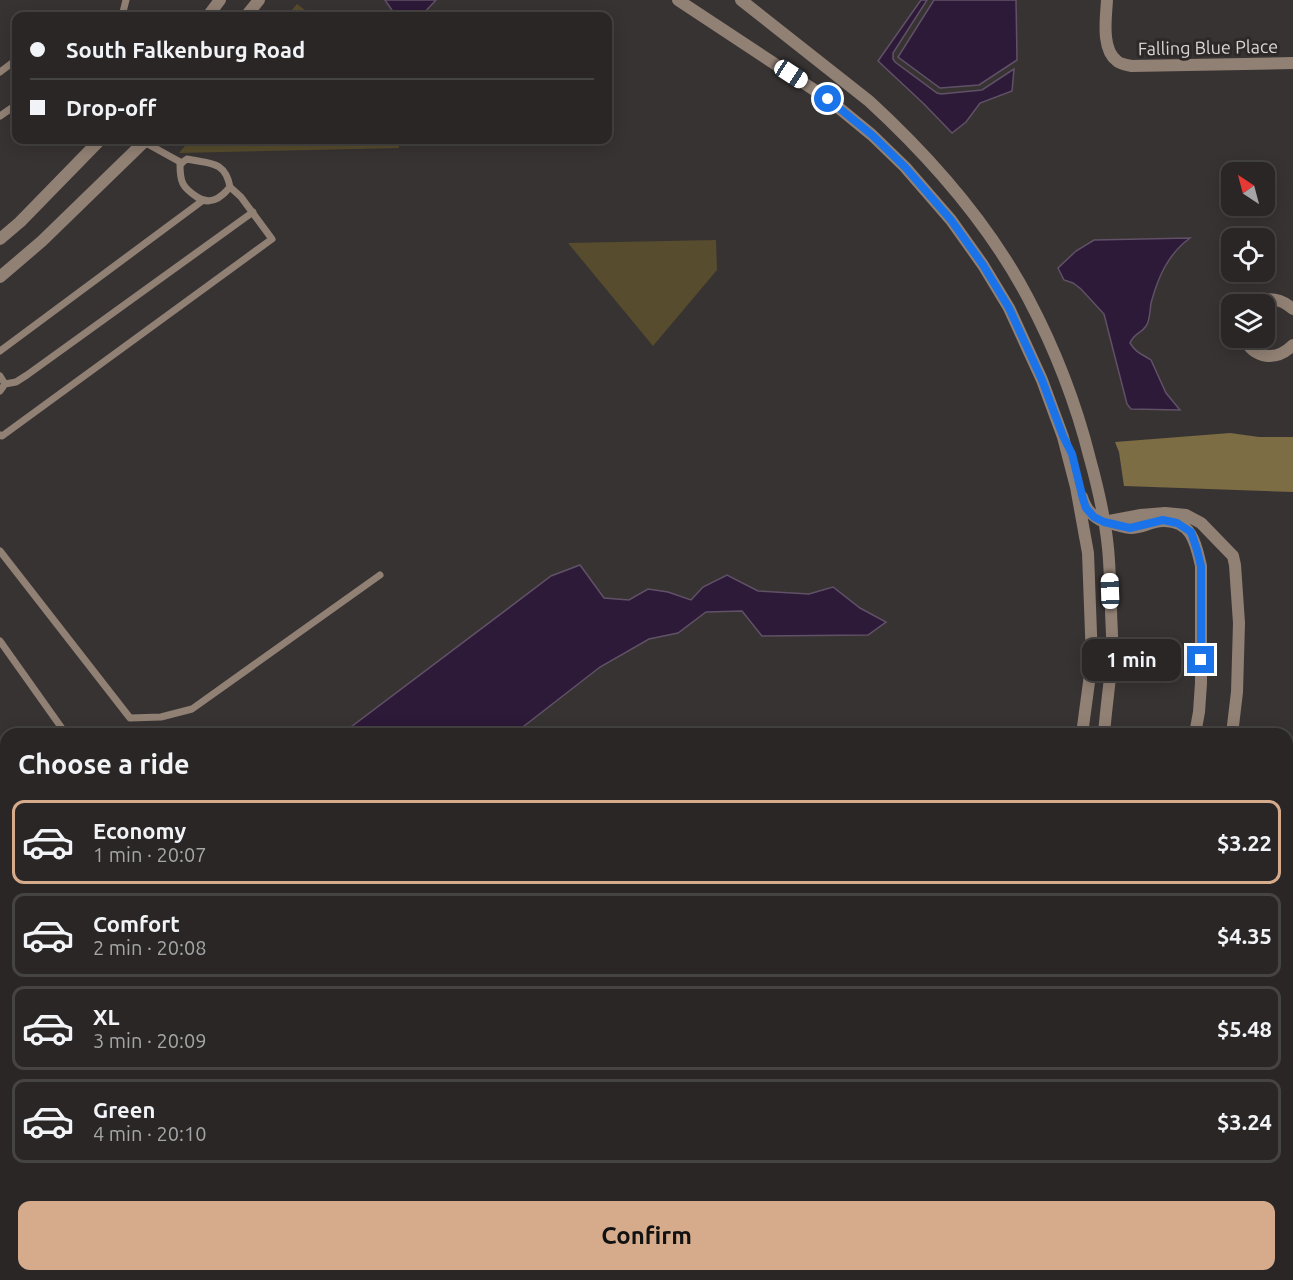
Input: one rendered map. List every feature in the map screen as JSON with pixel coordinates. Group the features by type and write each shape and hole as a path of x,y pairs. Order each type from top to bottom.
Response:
{"street":[{"path":"249,12 259,0"},
{"path":"678,0 828,99 872,135 905,167 951,220 983,265 1009,308 1072,454 1086,508 1094,517 1104,522 1130,528 1163,520 1177,523 1191,532 1201,566 1201,683 1195,728"},
{"path":"741,0 869,100 886,116 929,161 968,208 1001,254 1028,298 1062,371 1083,429 1104,522 1108,548 1112,654 1105,728"},
{"name":"Falling Blue Place","path":"1107,0 1107,47 1117,62 1131,66 1293,63"},
{"path":"0,239 20,222 96,144"},
{"path":"0,277 42,241 142,144"},
{"path":"1275,299 1286,303 1293,309"},
{"path":"1250,348 1258,354 1268,356 1278,355 1293,345"},
{"path":"1063,436 1076,487 1088,553 1092,660 1083,728"},
{"path":"1104,522 1157,514 1186,515 1201,523 1233,555 1239,623 1237,692 1233,728"},
{"path":"1198,555 1205,547 1212,544 1224,546"}],"lane":[{"path":"150,144 182,163"},
{"path":"0,435 2,436 272,240 241,196 230,187 228,175 215,165 187,159 182,163 181,180 185,189 202,201 210,202 223,196 230,187"},
{"path":"0,351 202,201"},
{"path":"0,376 2,388 27,375 253,212"},
{"path":"0,551 130,718 161,717 192,709 380,575"},
{"path":"0,641 62,728"}],"shaded area":[{"path":"385,0 436,0 425,12 393,12"},
{"path":"921,0 927,0 893,53 895,62 941,94 982,90 1014,69 1012,91 980,103 966,122 952,133 878,61"},
{"path":"934,0 1016,0 1017,60 979,85 940,88 898,57"},
{"path":"297,4 308,12 290,12"},
{"path":"187,144 398,144 399,148 179,153"},
{"path":"1190,238 1182,244 1165,267 1154,293 1147,324 1130,343 1137,351 1151,360 1166,393 1180,410 1131,409 1127,404 1104,314 1081,289 1064,280 1058,268 1076,251 1094,240"},
{"path":"716,240 717,270 653,346 568,243"},
{"path":"1230,433 1259,437 1293,437 1293,492 1124,486 1119,452 1115,442"},
{"path":"580,565 604,598 629,600 648,589 668,592 691,600 703,587 727,575 758,591 809,594 833,587 860,608 886,622 868,635 762,636 742,611 706,612 678,633 649,639 600,667 521,728 350,728 551,576"}],"route":[{"path":"828,99 872,135 905,167 951,220 983,265 1009,308 1042,380 1072,454 1086,508 1094,517 1104,522 1130,528 1163,520 1177,523 1191,532 1201,566 1201,660"}]}
